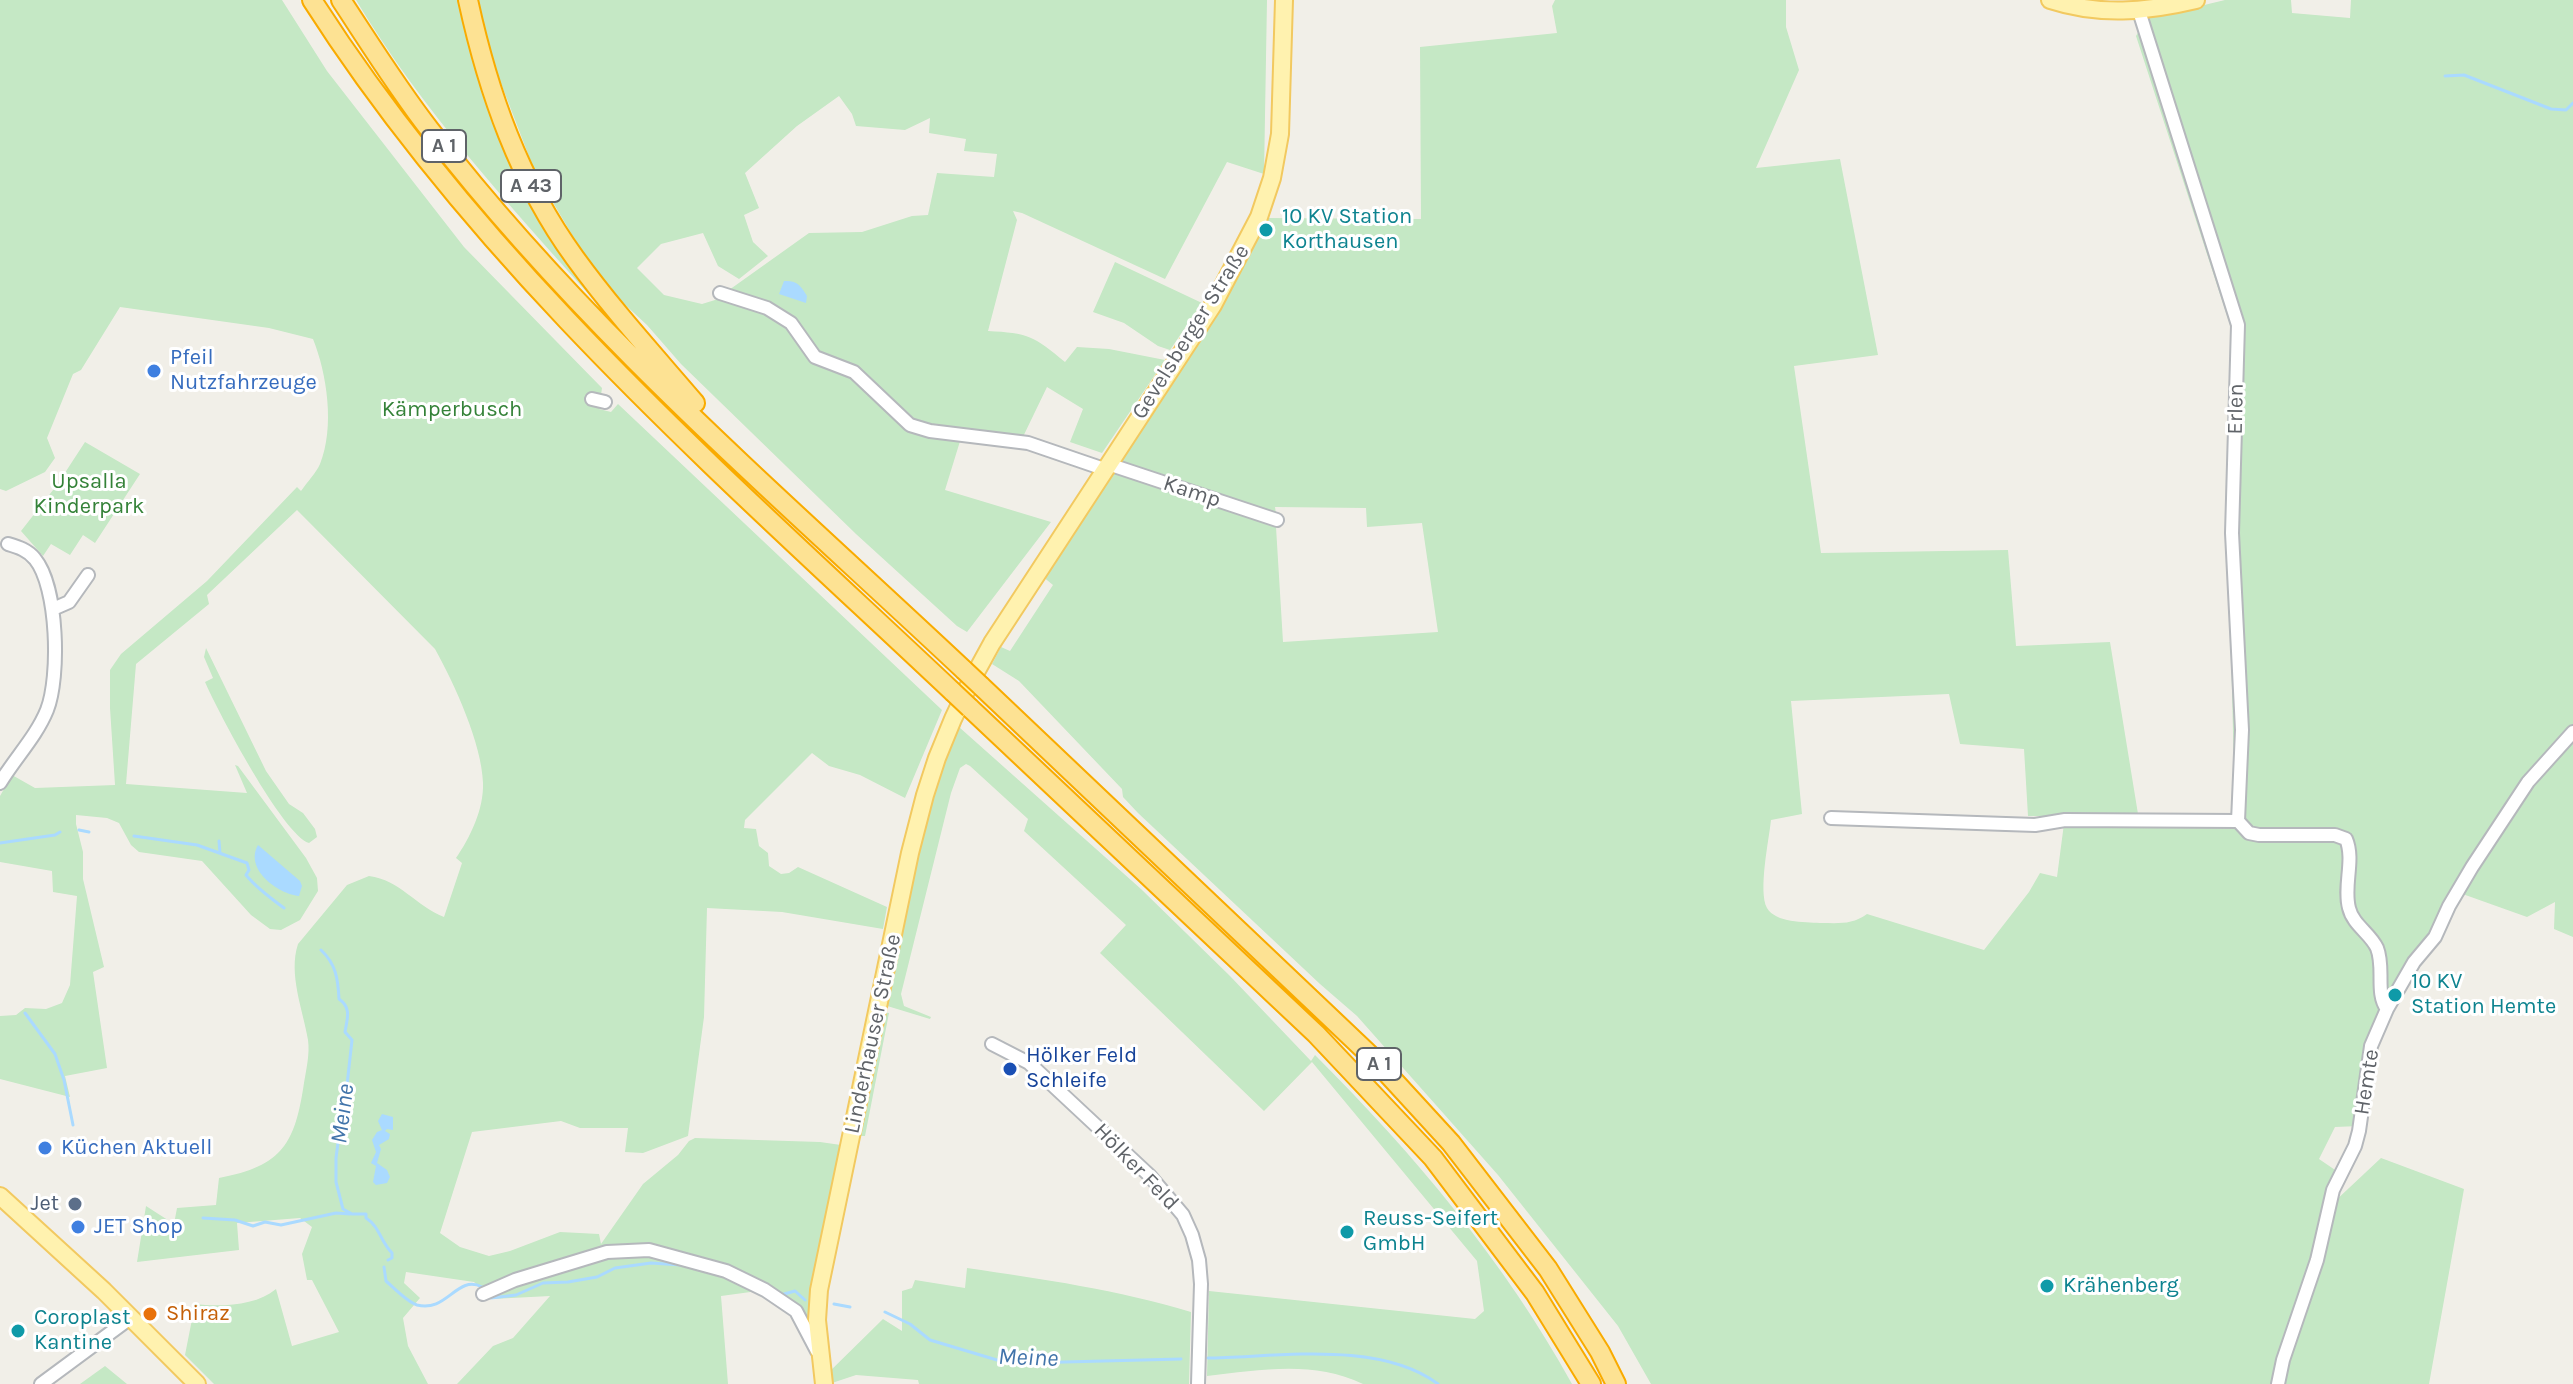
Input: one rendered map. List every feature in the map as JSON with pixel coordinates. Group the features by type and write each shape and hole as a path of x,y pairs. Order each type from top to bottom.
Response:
{"highway":[{"name":"A 1","path":"312,0 407,137 504,254 633,390 1296,1015 1376,1095 1433,1158 1484,1222 1591,1384"},
{"name":"A 1","path":"341,0 386,69 450,154 560,282 639,352"},
{"name":"A 43","path":"468,0 481,61 509,138 536,196 639,352 745,464"},
{"name":"A 1","path":"745,464 1373,1058 1451,1143 1512,1220 1548,1269 1616,1384"}],"main road":[{"name":"Gevelsberger Straße","path":"953,719 992,643 1213,305 1259,217 1272,178 1280,134 1284,0"},
{"path":"2050,0 2079,8 2139,11 2196,0"},
{"name":"Linderhauser Straße","path":"824,1384 818,1354 819,1290 910,853 937,758 953,719"},
{"path":"0,1196 104,1291 197,1384"}],"street":[{"name":"Erlen","path":"2139,11 2238,325 2232,533 2242,730 2238,821"},
{"path":"720,293 767,308 791,323 815,357 854,372 910,425 930,431 1028,443 1106,467"},
{"path":"592,399 605,402"},
{"name":"Kamp","path":"1106,467 1277,520"},
{"path":"0,783 37,730 49,705 53,680 53,609 48,583 33,556 21,547 8,544"},
{"path":"53,609 69,602 88,575"},
{"name":"Hemte","path":"2278,1384 2283,1360 2317,1260 2333,1190 2357,1138 2371,1046 2387,1009 2414,962 2435,937 2472,867 2528,782 2573,732"},
{"path":"1831,818 2035,825 2065,820 2238,821 2249,833 2259,835 2335,835 2346,839 2349,851 2348,906 2355,921 2376,946 2381,997 2387,1009"},
{"name":"Hölker Feld","path":"992,1044 1029,1063 1149,1175 1183,1215 1199,1260 1198,1384"},
{"name":"Linderhauser Straße","path":"483,1294 515,1280 607,1252 649,1250 726,1271 786,1303 802,1320 818,1354"},
{"path":"41,1384 129,1319"}],"green space":[{"name":"Kämperbusch","path":"0,0 282,0 327,71 464,247 602,388 599,409 611,412 618,404 942,710 905,798 860,775 829,766 812,753 745,820 744,828 756,829 759,846 768,853 769,866 781,874 798,867 887,907 883,929 782,912 707,908 704,1017 688,1136 643,1153 625,1152 628,1128 580,1128 561,1121 472,1132 440,1233 460,1247 489,1256 560,1232 599,1234 601,1244 643,1184 695,1138 841,1145 819,1258 813,1339 806,1320 758,1291 721,1296 728,1384 457,1384 493,1346 513,1338 550,1296 492,1299 474,1282 406,1272 404,1283 420,1298 403,1318 408,1346 428,1384 214,1384 185,1355 195,1304 248,1302 276,1289 292,1346 339,1332 312,1280 307,1280 302,1254 312,1227 300,1218 237,1223 239,1250 137,1262 146,1206 174,1224 177,1208 216,1205 219,1178 258,1167 282,1148 296,1121 308,1056 308,1040 295,980 298,944 347,885 369,876 390,883 444,917 462,863 456,858 475,823 483,793 478,750 472,732 435,649 297,510 207,595 209,604 136,664 126,784 247,793 235,765 238,766 306,858 317,878 318,891 300,920 281,930 270,929 251,915 202,861 139,852 131,845 119,823 107,818 76,815 83,852 83,879 104,967 93,972 107,1068 65,1076 70,1097 0,1079 0,1016 16,1015 25,1008 46,1009 62,1003 70,985 77,896 53,892 52,871 0,862 0,796 12,775 35,788 115,785 110,670 121,654 207,581 297,487 301,491 320,464 325,449 328,417 322,368 313,339 269,328 120,307 81,370 73,374 47,438 55,458 45,472 6,491 0,489"},
{"path":"356,0 460,0 477,73 503,145 533,205 594,300 438,118"},
{"path":"475,0 1267,0 1264,174 1227,162 1165,279 1013,211 1017,220 988,331 1030,338 1046,346 1065,362 1077,347 1109,349 1165,360 1102,453 1070,442 1083,409 1047,387 1020,443 961,438 945,490 1051,522 967,632 856,534 681,364 620,300 584,255 535,172 489,52","holes":["839,96 852,114 856,126 905,130 930,118 929,133 966,139 964,151 997,154 994,177 937,173 928,215 912,216 862,232 809,233 715,300 702,304 664,295 637,268 661,244 703,233 718,266 739,279 768,256 753,242 744,215 759,208 745,173 797,126"]},
{"path":"1555,0 1786,0 1786,27 1799,70 1756,168 1840,159 1878,355 1794,366 1821,553 2008,550 2016,646 2110,642 2138,814 2235,817 2228,523 2232,331 2136,36 2146,19 2225,0 2291,0 2292,13 2350,18 2351,0 2573,0 2573,937 2554,929 2555,902 2527,917 2457,892 2371,1046 2359,1126 2335,1127 2319,1159 2341,1174 2333,1203 2381,1158 2464,1189 2429,1384 1651,1384 1618,1326 1498,1175 1357,1016 1138,813 1123,797 1122,789 1019,681 992,664 1001,647 1010,651 1053,585 1042,576 1216,311 1247,258 1265,218 1421,219 1420,47 1557,33 1552,6","holes":["1141,469 1277,520 1275,507 1366,508 1367,527 1422,523 1438,632 1283,642 1276,527 1126,477","1949,694 1960,744 2024,749 2028,816 2065,816 2057,877 2040,873 1984,950 1867,914 1851,922 1820,923 1791,921 1771,913 1764,890 1771,820 1802,814 1791,701"]},
{"path":"1115,262 1202,303 1170,350 1158,346 1124,323 1093,312"},
{"name":"Upsalla Kinderpark","path":"85,442 140,474 95,543 83,535 70,555 51,544 43,556 21,531"},
{"path":"206,648 266,771 289,804 303,813 315,829 317,837 309,843 284,819 268,796 223,719 205,682 213,678 204,657"},
{"path":"959,727 1141,889 1311,1061 1315,1055 1388,1131 1487,1252 1518,1295 1572,1384 1363,1384 1306,1369 1207,1376 1209,1291 1475,1319 1484,1311 1477,1261 1312,1062 1264,1111 1100,953 1126,925 1024,831 1028,819 966,764 960,768 951,793 901,994 904,1006 931,1017 884,1005 915,855 948,745"},
{"path":"883,1012 889,1013 865,1136 856,1136"},
{"path":"967,1268 1108,1291 1191,1312 1189,1384 919,1384 918,1380 856,1375 829,1384 825,1376 883,1319 902,1331 902,1291 912,1288 915,1280 965,1288"},
{"path":"105,1366 127,1384 80,1384"}],"water":[{"path":"784,281 801,287 807,296 806,303 779,294"},
{"path":"258,845 300,881 299,896 282,891 265,879 256,863"},
{"path":"382,1114 393,1117 393,1130 385,1131 390,1134 389,1139 379,1145 381,1149 377,1163 387,1170 390,1177 387,1183 376,1185 373,1182 376,1166 371,1163 376,1152 372,1140 382,1130 378,1121"}],"waterway":[{"path":"2445,76 2464,75 2551,109 2566,110 2573,103"},
{"name":"Meine","path":"79,830 89,832"},
{"name":"Meine","path":"0,843 60,832"},
{"name":"Meine","path":"134,836 197,845 247,863 249,870 246,875 284,908"},
{"path":"219,841 220,853"},
{"name":"Meine","path":"321,950 335,972 339,999 347,1010 345,1032 352,1040 346,1094 339,1104 341,1120 336,1182 343,1209 352,1214 366,1214 392,1253 392,1258 388,1260"},
{"path":"25,1013 55,1054 73,1125"},
{"path":"203,1218 235,1220 253,1226 265,1222 281,1225 336,1213 350,1214"},
{"name":"Meine","path":"489,1295 491,1298 516,1295 543,1283 597,1277 615,1268 651,1263 681,1265"},
{"name":"Meine","path":"384,1267 386,1281 417,1305 436,1304 466,1285 482,1287"},
{"name":"Meine","path":"784,1294 795,1291 805,1300"},
{"name":"Meine","path":"834,1304 850,1307"},
{"name":"Meine","path":"885,1312 910,1324 930,1340 997,1360 1026,1363 1181,1359"},
{"name":"Meine","path":"1208,1358 1296,1354 1358,1356 1414,1370 1438,1384"}],"place":[{"name":"10 KV Station Korthausen","path":"1266,230"},
{"name":"Pfeil Nutzfahrzeuge","path":"154,371"},
{"name":"10 KV Station Hemte","path":"2395,995"},
{"name":"Hölker Feld Schleife","path":"1010,1069"},
{"name":"Küchen Aktuell","path":"45,1148"},
{"name":"Jet","path":"75,1204"},
{"name":"JET Shop","path":"78,1227"},
{"name":"Reuss-Seifert GmbH","path":"1347,1232"},
{"name":"Krähenberg","path":"2047,1286"},
{"name":"Shiraz","path":"150,1314"},
{"name":"Coroplast Kantine","path":"18,1331"}]}
